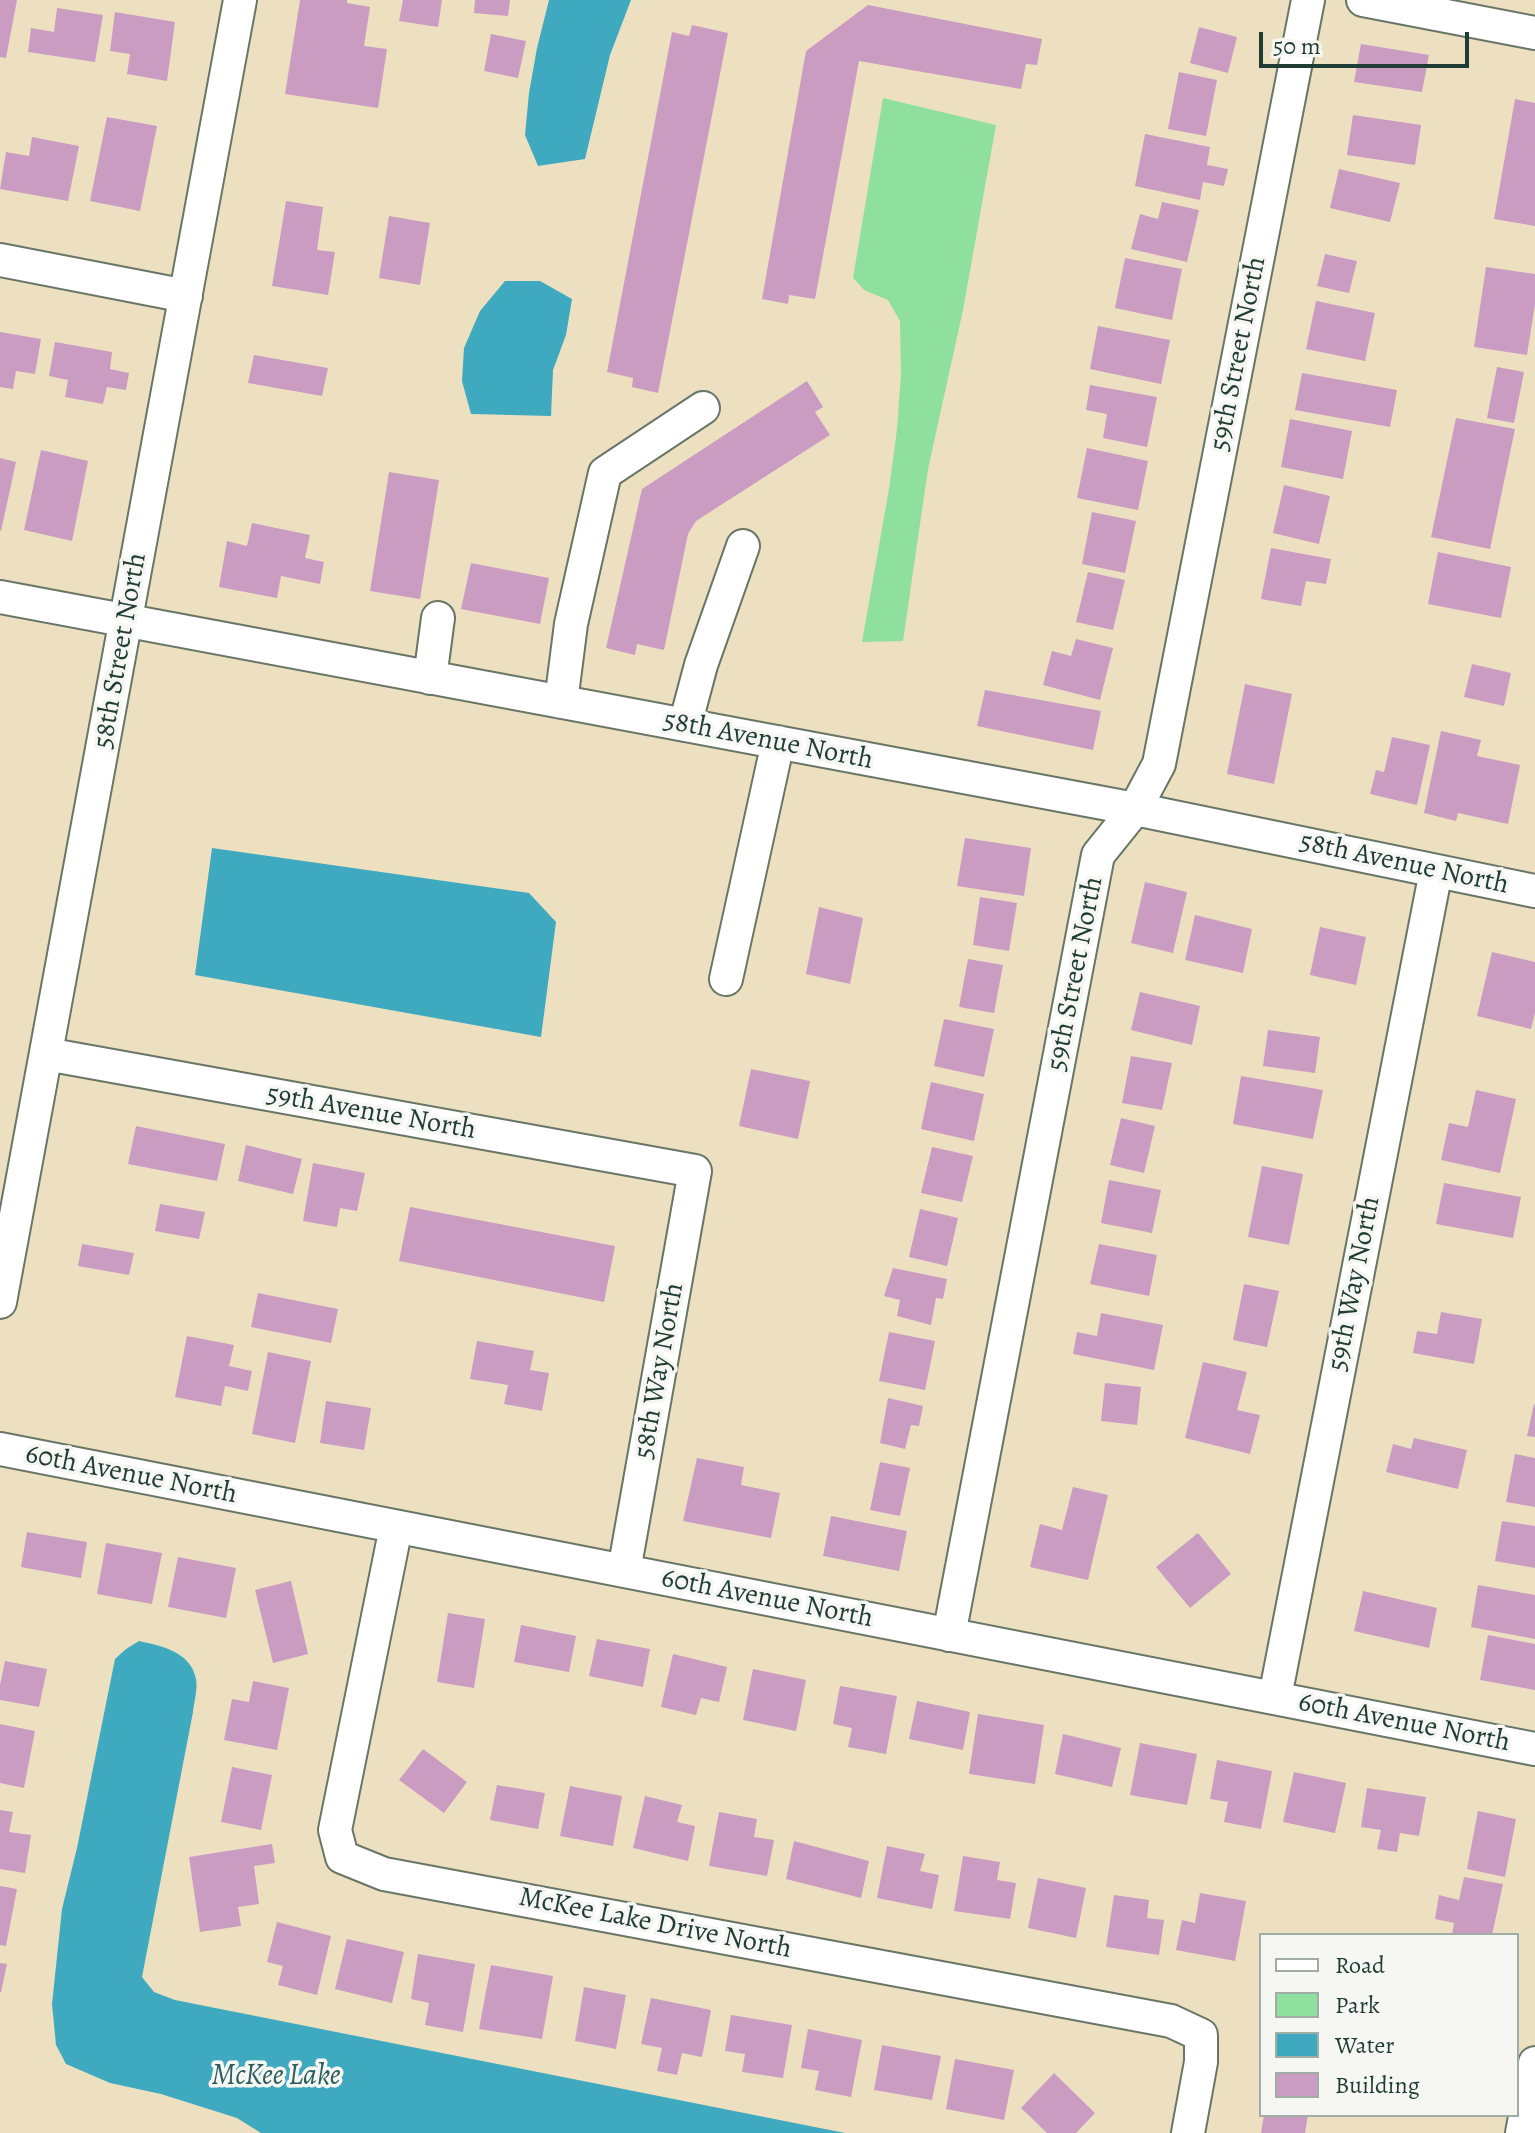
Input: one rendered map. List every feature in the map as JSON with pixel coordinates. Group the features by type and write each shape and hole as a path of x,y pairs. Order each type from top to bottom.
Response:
{"street":[{"name":"58th Street North","path":"0,1302 240,0"},
{"name":"59th Street North","path":"949,1635 1098,855 1135,809 1159,764 1308,0"},
{"path":"1363,0 1535,33"},
{"path":"0,260 186,296"},
{"path":"561,702 571,624 605,473 703,408"},
{"path":"685,725 701,665 743,546"},
{"name":"58th Avenue North","path":"0,597 1135,809 1535,891"},
{"path":"430,678 438,618"},
{"path":"726,979 778,742"},
{"name":"59th Way North","path":"1275,1697 1436,871"},
{"name":"59th Avenue North","path":"46,1054 695,1171"},
{"name":"58th Way North","path":"624,1571 695,1171"},
{"name":"60th Avenue North","path":"0,1449 1535,1749"},
{"name":"McKee Lake Drive North","path":"396,1527 335,1830 342,1857 384,1874 1171,2021 1201,2035 1201,2062 1188,2133"},
{"path":"1522,2133 1535,2063"}],"green space":[{"path":"883,98 996,125 963,310 928,469 903,641 862,642 889,489 901,374 900,321 888,300 864,290 853,278"}],"water":[{"path":"549,0 631,0 610,55 585,159 538,166 525,135 537,48"},
{"path":"505,281 540,281 572,299 566,335 553,370 551,416 471,414 462,381 464,348 480,311"},
{"path":"212,848 529,893 556,922 541,1037 195,975"},
{"name":"McKee Lake","path":"139,1641 182,1656 193,1670 196,1683 142,1977 154,1992 175,2000 845,2133 261,2133 237,2118 161,2094 110,2083 66,2064 56,2045 52,2004 62,1909 115,1659"}],"building":[{"path":"0,0 17,0 6,58 0,57"},
{"path":"300,0 347,0 347,3 370,7 364,46 387,49 378,108 285,94"},
{"path":"403,0 442,0 438,27 399,21"},
{"path":"475,0 510,0 508,16 474,13"},
{"path":"868,5 1042,39 1037,65 1026,64 1021,89 859,61 815,299 789,295 788,304 762,299 806,51"},
{"path":"57,8 103,15 95,62 28,52 31,28 54,32"},
{"path":"115,12 175,22 167,81 127,74 130,54 110,51"},
{"path":"692,25 728,33 658,393 632,387 633,378 607,372 672,32 689,36"},
{"path":"1199,27 1237,37 1228,73 1190,63"},
{"path":"491,34 526,41 518,78 484,71"},
{"path":"1361,44 1429,55 1422,92 1354,82"},
{"path":"1179,72 1217,80 1206,136 1168,129"},
{"path":"1515,99 1535,103 1535,226 1494,219"},
{"path":"1353,115 1421,125 1415,165 1347,155"},
{"path":"107,117 157,126 140,211 90,201"},
{"path":"1145,134 1210,147 1207,165 1228,169 1224,186 1203,182 1200,200 1135,186"},
{"path":"32,137 79,146 68,201 0,189 6,152 29,156"},
{"path":"1339,169 1400,183 1390,222 1330,208"},
{"path":"286,201 323,207 317,250 335,252 328,295 272,286"},
{"path":"1162,202 1199,210 1187,262 1131,249 1140,214 1158,219"},
{"path":"389,216 430,223 420,285 379,278"},
{"path":"1325,254 1357,261 1349,293 1317,286"},
{"path":"1125,258 1182,269 1172,320 1115,308"},
{"path":"1486,267 1535,274 1535,304 1527,355 1474,347"},
{"path":"1316,301 1375,313 1365,361 1306,349"},
{"path":"1098,326 1170,340 1161,384 1090,369"},
{"path":"0,332 41,339 35,374 16,371 13,389 0,387"},
{"path":"55,342 112,352 110,369 129,373 126,390 107,387 103,404 65,397 68,380 49,376"},
{"path":"254,355 328,368 322,396 248,383"},
{"path":"1497,367 1524,372 1514,423 1487,418"},
{"path":"1302,373 1397,390 1390,427 1295,410"},
{"path":"807,381 823,407 815,412 830,435 696,521 688,534 664,650 637,644 635,655 606,648 642,489"},
{"path":"1090,385 1157,397 1147,447 1103,438 1107,414 1086,410"},
{"path":"1456,418 1515,429 1490,549 1431,537"},
{"path":"1290,419 1352,431 1343,479 1281,467"},
{"path":"1087,448 1148,461 1138,510 1077,498"},
{"path":"41,450 88,461 72,541 24,530"},
{"path":"0,458 16,462 1,531 0,530"},
{"path":"389,472 439,480 420,599 370,591"},
{"path":"1284,485 1330,496 1319,544 1273,533"},
{"path":"1092,512 1136,521 1125,573 1082,564"},
{"path":"252,523 310,535 305,558 324,562 320,584 281,576 277,598 219,587 227,541 247,546"},
{"path":"1271,548 1331,559 1326,584 1306,581 1301,606 1261,599"},
{"path":"1438,552 1511,567 1501,618 1428,604"},
{"path":"471,563 549,578 540,624 461,609"},
{"path":"1088,572 1125,580 1113,630 1076,622"},
{"path":"1076,639 1113,648 1100,700 1043,685 1052,651 1071,656"},
{"path":"1472,664 1511,673 1504,706 1464,697"},
{"path":"1245,684 1292,694 1274,784 1227,774"},
{"path":"985,690 1101,711 1093,750 977,726"},
{"path":"1441,731 1481,740 1477,756 1520,765 1508,824 1458,813 1456,821 1424,813"},
{"path":"1392,737 1430,745 1417,805 1370,794 1376,770 1384,772"},
{"path":"965,838 1031,848 1024,896 957,886"},
{"path":"1145,882 1187,892 1173,953 1131,943"},
{"path":"980,897 1017,903 1009,951 973,945"},
{"path":"819,907 863,918 850,984 806,974"},
{"path":"1195,915 1252,929 1243,973 1185,960"},
{"path":"1320,927 1366,937 1356,985 1310,975"},
{"path":"1492,952 1535,962 1535,1013 1531,1029 1477,1016"},
{"path":"968,959 1003,965 994,1013 959,1007"},
{"path":"1140,992 1200,1006 1192,1045 1131,1030"},
{"path":"944,1019 994,1029 984,1077 934,1066"},
{"path":"1268,1030 1320,1037 1315,1073 1263,1066"},
{"path":"1131,1056 1172,1063 1162,1110 1122,1103"},
{"path":"751,1069 810,1081 798,1139 739,1126"},
{"path":"1241,1076 1323,1090 1313,1139 1233,1124"},
{"path":"931,1082 984,1094 974,1141 921,1129"},
{"path":"1476,1090 1516,1099 1500,1173 1441,1160 1449,1123 1468,1127"},
{"path":"1121,1118 1155,1126 1144,1173 1110,1165"},
{"path":"136,1126 225,1144 217,1181 128,1164"},
{"path":"246,1145 302,1159 293,1194 238,1181"},
{"path":"932,1147 973,1156 962,1202 921,1193"},
{"path":"313,1163 365,1173 357,1211 340,1208 337,1227 303,1221"},
{"path":"1262,1166 1303,1174 1289,1245 1248,1237"},
{"path":"1109,1180 1161,1190 1152,1233 1101,1223"},
{"path":"1444,1183 1521,1197 1513,1238 1436,1224"},
{"path":"160,1204 205,1212 199,1239 155,1231"},
{"path":"410,1207 615,1246 604,1302 399,1261"},
{"path":"920,1209 958,1218 947,1266 909,1257"},
{"path":"82,1244 134,1253 129,1275 78,1266"},
{"path":"1099,1244 1157,1255 1149,1296 1090,1284"},
{"path":"893,1268 947,1279 943,1299 936,1298 931,1325 897,1316 900,1300 884,1296"},
{"path":"1244,1284 1279,1291 1267,1347 1233,1340"},
{"path":"258,1293 338,1309 331,1343 251,1327"},
{"path":"1441,1312 1482,1319 1474,1364 1413,1353 1417,1331 1437,1334"},
{"path":"1101,1313 1163,1325 1154,1370 1073,1354 1077,1332 1097,1336"},
{"path":"889,1332 935,1341 925,1390 879,1381"},
{"path":"187,1336 234,1345 229,1366 252,1371 248,1391 225,1386 221,1406 175,1397"},
{"path":"477,1341 534,1351 530,1370 549,1373 542,1411 504,1404 508,1385 470,1379"},
{"path":"268,1352 311,1361 295,1443 252,1434"},
{"path":"1203,1362 1247,1372 1237,1410 1260,1415 1250,1454 1185,1438"},
{"path":"1105,1383 1141,1387 1137,1425 1101,1421"},
{"path":"888,1398 923,1406 919,1426 911,1425 905,1449 880,1443"},
{"path":"326,1401 371,1408 364,1450 320,1443"},
{"path":"1535,1405 1535,1437 1527,1436"},
{"path":"1414,1438 1467,1450 1458,1489 1386,1472 1393,1444 1411,1449"},
{"path":"1515,1454 1535,1458 1535,1507 1506,1502"},
{"path":"697,1458 744,1467 741,1485 780,1493 771,1538 683,1521"},
{"path":"880,1462 910,1468 900,1516 870,1510"},
{"path":"1073,1487 1108,1495 1088,1580 1030,1567 1040,1524 1062,1530"},
{"path":"831,1516 907,1531 899,1571 823,1556"},
{"path":"1502,1521 1535,1526 1535,1568 1495,1561"},
{"path":"27,1532 87,1542 81,1578 21,1567"},
{"path":"1198,1533 1231,1574 1190,1608 1156,1567"},
{"path":"106,1543 162,1553 152,1604 97,1594"},
{"path":"178,1557 236,1568 226,1618 168,1607"},
{"path":"291,1581 308,1654 273,1663 255,1590"},
{"path":"1478,1585 1535,1595 1535,1639 1471,1627"},
{"path":"1363,1591 1437,1608 1429,1648 1354,1631"},
{"path":"448,1613 485,1619 474,1688 437,1682"},
{"path":"521,1625 576,1636 569,1672 514,1662"},
{"path":"1488,1635 1535,1644 1535,1690 1480,1680"},
{"path":"597,1639 650,1649 643,1687 589,1676"},
{"path":"673,1654 727,1667 719,1702 701,1698 696,1715 661,1707"},
{"path":"5,1661 47,1669 39,1707 0,1700"},
{"path":"753,1669 806,1680 796,1731 743,1720"},
{"path":"253,1681 289,1688 277,1750 224,1740 232,1699 249,1702"},
{"path":"840,1686 897,1696 886,1754 848,1747 852,1728 833,1724"},
{"path":"917,1701 970,1712 963,1750 909,1739"},
{"path":"978,1714 1044,1725 1035,1784 969,1774"},
{"path":"0,1724 35,1731 24,1788 0,1783"},
{"path":"1063,1734 1121,1748 1112,1787 1055,1774"},
{"path":"1140,1743 1197,1754 1187,1805 1130,1795"},
{"path":"423,1749 467,1782 444,1813 399,1780"},
{"path":"1217,1760 1272,1771 1261,1829 1224,1822 1228,1802 1210,1799"},
{"path":"232,1767 272,1775 261,1830 221,1822"},
{"path":"1294,1772 1346,1783 1335,1833 1283,1822"},
{"path":"497,1785 545,1793 538,1829 490,1820"},
{"path":"570,1786 622,1796 613,1846 560,1836"},
{"path":"1367,1788 1426,1797 1419,1836 1400,1833 1397,1852 1377,1849 1381,1830 1361,1827"},
{"path":"645,1796 682,1805 677,1822 695,1826 688,1861 633,1848"},
{"path":"0,1810 13,1812 9,1832 31,1835 25,1873 0,1869"},
{"path":"1478,1811 1516,1819 1505,1877 1467,1869"},
{"path":"719,1812 757,1819 754,1837 774,1840 767,1876 709,1866"},
{"path":"794,1841 869,1861 861,1898 786,1879"},
{"path":"272,1844 275,1863 254,1866 259,1904 238,1907 241,1926 200,1932 189,1857"},
{"path":"887,1846 925,1854 920,1871 939,1875 932,1909 877,1898"},
{"path":"963,1856 1000,1862 997,1880 1016,1883 1010,1919 954,1911"},
{"path":"1464,1877 1503,1884 1492,1933 1452,1933 1454,1923 1435,1919 1439,1895 1459,1900"},
{"path":"1038,1878 1086,1888 1076,1938 1028,1928"},
{"path":"0,1886 17,1889 6,1946 0,1945"},
{"path":"1200,1893 1246,1901 1235,1961 1176,1950 1182,1920 1195,1923"},
{"path":"1114,1895 1149,1900 1147,1918 1164,1920 1159,1955 1106,1947"},
{"path":"277,1922 331,1936 317,1995 278,1985 283,1966 267,1962"},
{"path":"347,1939 404,1952 392,2003 335,1989"},
{"path":"418,1954 475,1964 463,2032 425,2025 429,2003 411,1999"},
{"path":"0,1963 7,1964 1,1992 0,1992"},
{"path":"491,1965 553,1976 542,2039 479,2029"},
{"path":"584,1987 626,1995 616,2049 575,2041"},
{"path":"651,1998 711,2010 702,2057 682,2053 677,2075 657,2071 662,2048 641,2044"},
{"path":"731,2015 792,2025 783,2078 742,2072 745,2054 725,2051"},
{"path":"808,2029 862,2040 851,2097 815,2090 819,2071 801,2068"},
{"path":"882,2045 941,2056 932,2100 874,2090"},
{"path":"955,2059 1014,2070 1004,2120 946,2109"},
{"path":"1054,2073 1095,2113 1076,2133 1047,2133 1021,2108"},
{"path":"1264,2117 1308,2117 1305,2133 1261,2133"}]}
